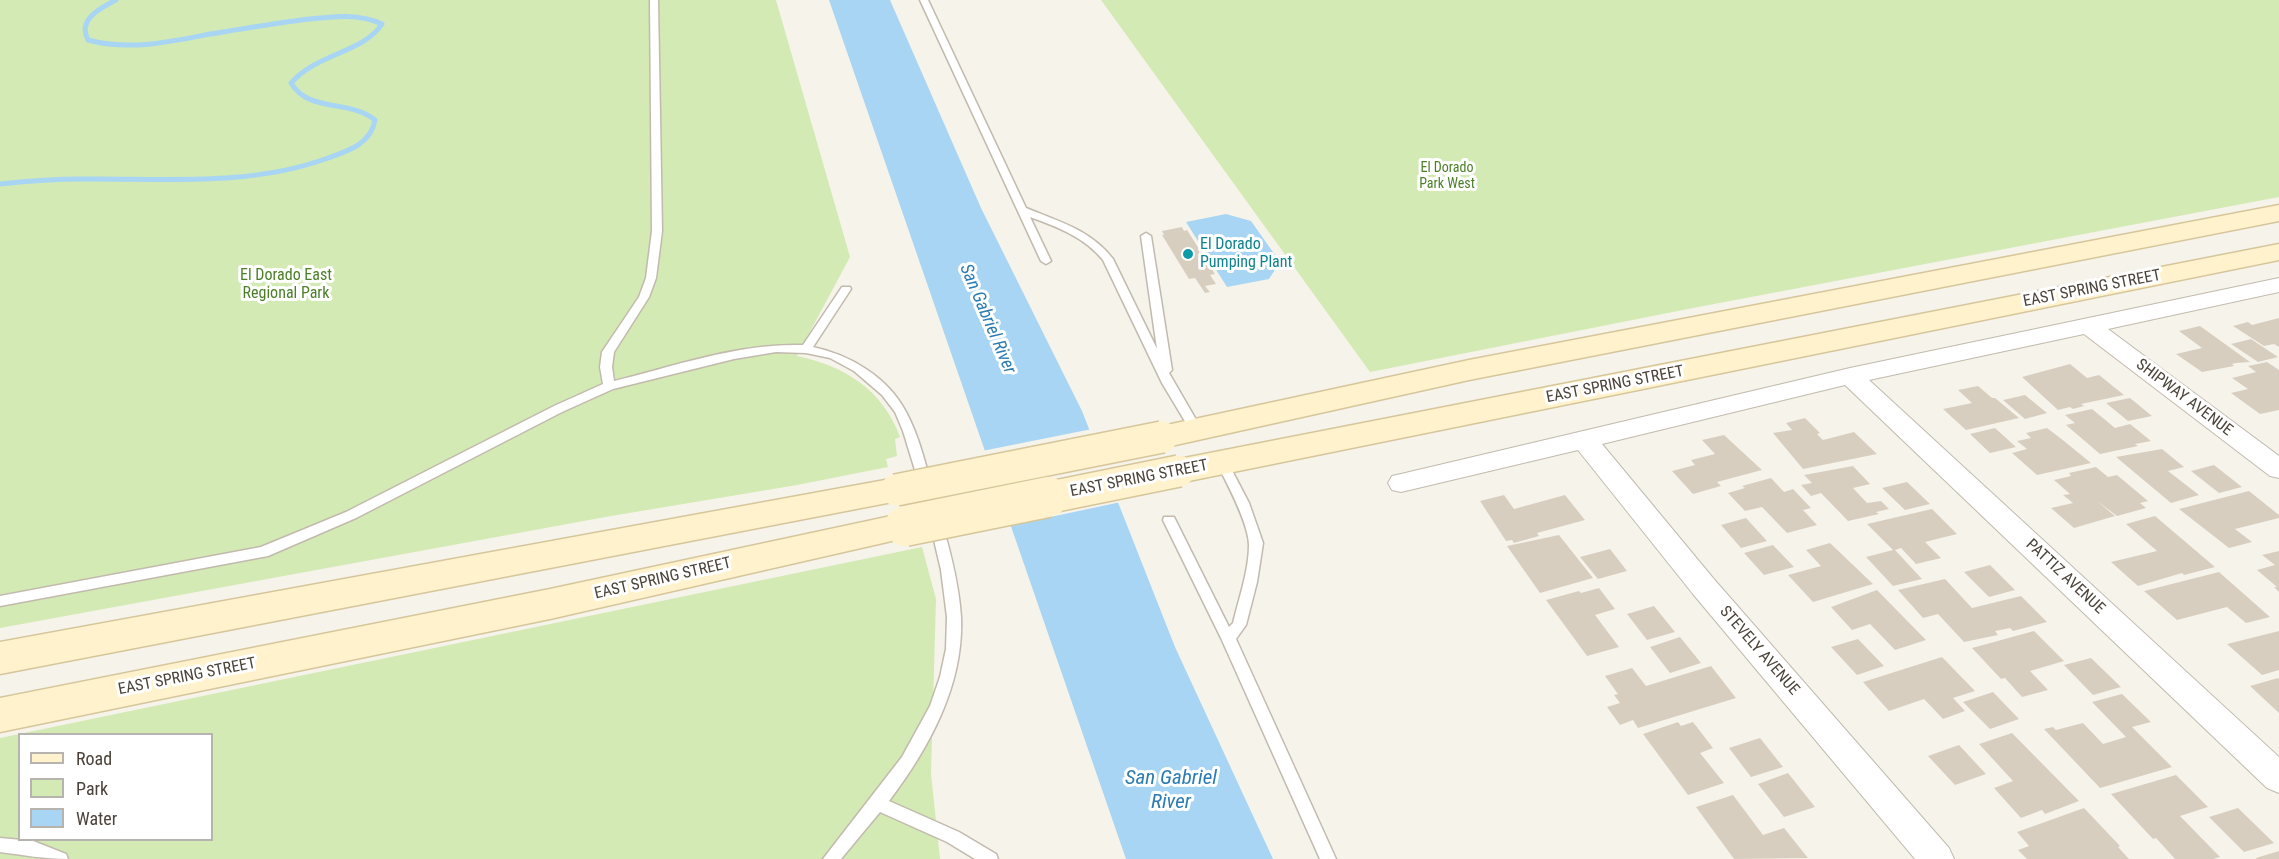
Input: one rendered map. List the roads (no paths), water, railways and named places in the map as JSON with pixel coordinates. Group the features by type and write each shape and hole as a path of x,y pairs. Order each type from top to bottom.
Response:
{"main road":[{"name":"EAST SPRING STREET","path":"0,715 550,604 916,506 1162,437 1469,370 2279,213"},
{"name":"EAST SPRING STREET","path":"0,658 916,506 1179,471 2279,252"}],"street":[{"name":"EAST SPRING STREET","path":"1401,483 1850,376 2279,285"},
{"name":"SHIPWAY AVENUE","path":"2089,326 2279,469"},
{"name":"PATTIZ AVENUE","path":"1850,376 2279,778"},
{"name":"STEVELY AVENUE","path":"1584,440 1703,586 1936,859"}],"lane":[{"path":"609,386 606,367 608,352 644,297 654,258 657,231 654,0"},
{"path":"924,0 1046,261"},
{"path":"1022,210 1082,235 1098,246 1108,260 1168,383 1196,430"},
{"path":"1146,236 1168,383"},
{"path":"806,349 846,289"},
{"path":"0,601 263,552 351,515 558,409 609,386 734,355 776,348 806,349 833,355 858,368 886,392 900,411 909,431 916,506 951,582 955,618 953,650 939,700 926,730 877,803 831,859"},
{"path":"1222,462 1243,503 1256,543 1250,582 1239,625 1228,638"},
{"path":"1169,519 1228,638 1328,859"},
{"path":"877,803 953,837 990,859"},
{"path":"0,845 33,848 60,859"}],"water":[{"name":"San Gabriel River","path":"829,0 890,0 981,208 1082,411 1175,647 1273,859 1126,859"},
{"path":"1226,214 1251,221 1280,262 1269,279 1227,287 1186,222"}],"waterway":[{"path":"0,184 72,179 207,179 268,173 298,167 343,152 364,141 373,128 375,120 365,114 308,98 291,83 314,65 352,48 374,34 382,24 363,18 332,17 278,23 149,44 119,45 88,40 85,33 88,21 97,11 116,0"}],"place":[{"name":"El Dorado Pumping Plant","path":"1188,254"}],"park label":[{"name":"El Dorado Park West","path":"1447,176"},
{"name":"El Dorado East Regional Park","path":"286,285"}]}
